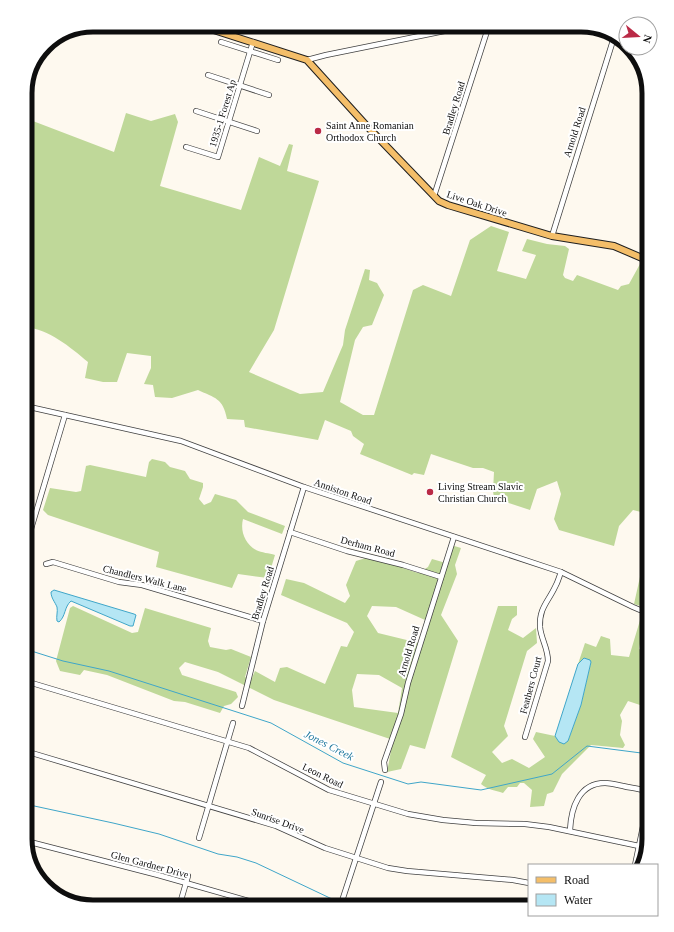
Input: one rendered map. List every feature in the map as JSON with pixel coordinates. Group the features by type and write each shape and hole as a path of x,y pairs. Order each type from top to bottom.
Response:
{"main road":[{"path":"221,32 307,60"},
{"name":"Live Oak Drive","path":"307,60 364,123 439,201 552,236 614,246 642,258"}],"street":[{"path":"307,60 439,32"},
{"name":"Bradley Road","path":"434,196 487,32"},
{"name":"Arnold Road","path":"552,236 613,41"},
{"path":"221,42 278,60"},
{"name":"1935-1 Forest Ap","path":"186,147 218,157 253,42"},
{"path":"208,75 269,95"},
{"path":"196,111 257,131"},
{"name":"Anniston Road","path":"32,408 180,440 304,487 561,572 642,610"},
{"path":"32,526 65,415"},
{"name":"Bradley Road","path":"242,706 263,621 304,487"},
{"name":"Derham Road","path":"290,532 348,551 403,565 441,577"},
{"name":"Arnold Road","path":"385,770 384,762 401,714 408,684 454,537"},
{"name":"Chandlers Walk Lane","path":"46,564 53,562 119,582 142,584 263,621"},
{"name":"Feathers Court","path":"525,737 548,661 547,650 540,627 542,611 545,603 556,586 561,572"},
{"name":"Leon Road","path":"32,683 256,750 329,790 374,805 408,814 443,820 476,823 525,824 570,830 576,833 639,846"},
{"path":"199,838 233,723"},
{"name":"Sunrise Drive","path":"32,753 276,826 325,848 388,868 407,872 513,880 528,883"},
{"path":"342,900 381,782"},
{"path":"570,830 574,805 580,795 591,786 606,783 642,790"},
{"path":"635,864 642,831"},
{"name":"Glen Gardner Drive","path":"32,843 158,874 186,884 244,900"},
{"path":"181,900 188,876"}],"green space":[{"path":"126,113 151,121 175,114 178,122 160,186 241,210 259,157 280,166 289,144 293,145 287,171 319,181 274,330 249,372 300,394 323,392 343,345 345,330 365,269 370,270 369,280 377,283 384,295 372,325 363,327 355,340 340,402 363,415 374,415 413,290 423,285 451,296 470,240 491,226 509,232 497,271 526,279 536,255 522,251 527,239 547,244 565,246 569,249 563,275 565,278 573,281 577,275 618,290 621,286 629,284 640,264 642,265 642,275 640,281 642,282 642,512 633,510 619,526 614,546 559,530 554,519 561,494 557,481 537,489 530,510 494,498 494,472 483,468 473,468 431,454 424,475 414,473 412,475 360,454 364,444 353,436 351,431 325,420 318,440 245,427 244,420 227,419 221,403 214,397 198,390 172,398 155,397 153,385 144,384 151,368 151,356 127,353 117,382 103,382 85,378 88,362 51,335 32,328 32,121 114,152"},
{"path":"152,459 165,462 170,467 185,471 190,479 203,483 199,499 204,505 211,502 215,494 236,500 248,512 285,526 282,534 243,519 242,528 246,541 258,551 275,555 268,578 238,574 232,588 156,567 159,552 48,515 43,510 50,488 76,492 81,491 86,466 90,465 146,477 149,462"},
{"path":"451,545 461,548 455,565 457,574 441,615 458,641 425,749 410,745 401,769 387,772 393,740 274,700 218,672 185,662 179,668 182,675 236,692 238,697 231,704 224,706 220,713 185,702 174,701 107,675 84,670 80,675 60,671 56,661 70,608 73,606 132,633 138,632 145,608 211,628 208,641 210,647 226,650 231,649 251,657 245,677 251,680 255,671 275,682 280,668 287,667 325,684 341,646 347,647 354,632 347,623 281,595 286,579 304,583 345,603 350,596 346,585 356,561 369,557 389,558 403,568 418,573 428,567 432,559 446,563","holes":["372,606 396,607 425,620 419,643 378,633 367,616","357,674 379,675 402,688 398,713 354,707 352,690"]},
{"path":"642,568 642,606 634,604"},
{"path":"498,606 517,606 517,615 512,619 508,630 523,638 536,628 537,643 527,651 504,726 508,736 492,752 502,763 512,759 529,768 545,757 533,739 536,732 555,736 559,742 568,741 581,705 591,662 584,658 578,664 585,643 596,647 601,636 610,639 611,655 629,657 642,617 642,634 639,649 642,650 642,706 628,701 620,715 622,721 620,735 625,745 623,748 591,745 562,774 553,792 547,794 544,806 530,807 532,790 524,783 520,783 517,787 508,787 503,793 489,789 481,784 486,775 451,757"}],"water":[{"path":"54,590 134,614 136,615 133,626 71,601 59,622 57,621 57,607 51,594"},
{"path":"584,658 590,660 591,662 581,705 568,741 564,744 559,742 555,736 578,664"}],"waterway":[{"name":"Jones Creek","path":"32,651 63,661 109,671 271,723 343,763 408,784 421,782 481,790 552,774 587,746 642,753"},
{"path":"32,806 159,834 218,854 237,857 256,863 332,899 338,900"}],"place":[{"name":"Saint Anne Romanian Orthodox Church","path":"318,131"},
{"name":"Living Stream Slavic Christian Church","path":"430,492"}]}
